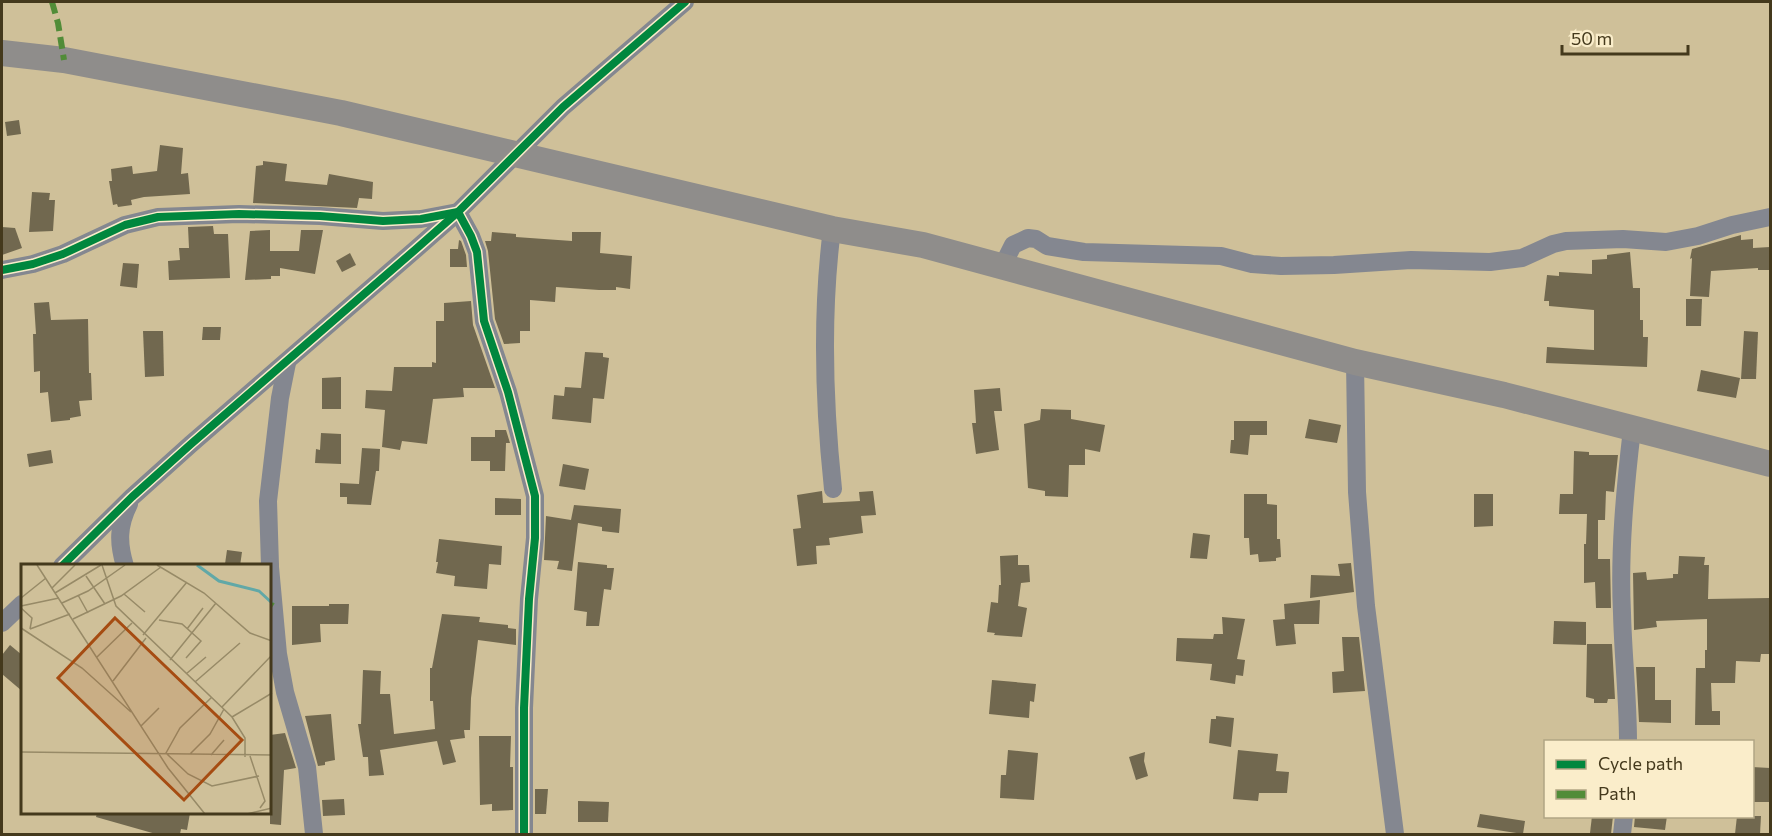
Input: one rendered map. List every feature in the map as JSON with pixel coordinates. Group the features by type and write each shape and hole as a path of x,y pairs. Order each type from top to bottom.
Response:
{"main road":[{"path":"2,53 76,62 340,113 832,229 923,245 1355,362 1504,395 1770,464"}],"street":[{"path":"64,564 132,497 191,444 458,212 562,107 685,2"},
{"path":"2,270 33,264 63,254 125,225 158,217 239,214 320,216 383,221 421,219 458,212"},
{"path":"458,212 477,252 484,321 508,392 535,496 535,538 529,599 524,708 524,834"},
{"path":"1003,265 1013,245 1028,238 1036,239 1047,246 1084,252 1221,256 1252,264 1281,266 1411,260 1498,261 1522,258 1553,244 1566,241 1623,239 1666,242 1770,217"},
{"path":"832,229 827,288 826,356 827,424 833,489"},
{"path":"1355,362 1357,492 1366,606 1395,834"},
{"path":"270,564 268,501 286,363"},
{"path":"1628,740 1622,612 1627,476 1632,429"},
{"path":"125,564 119,535 122,519 132,497"},
{"path":"272,589 278,654 285,692 307,767 314,834"},
{"path":"2,623 21,605"},
{"path":"1622,834 1624,818"}],"building":[{"path":"19,120 21,134 7,136 5,122"},
{"path":"160,145 183,148 181,174 188,173 190,194 144,197 131,200 132,205 118,207 117,204 113,205 109,181 112,181 111,169 132,166 133,174 157,171"},
{"path":"263,161 287,164 285,181 327,185 329,174 373,182 372,199 359,198 357,208 253,203 256,166 263,165"},
{"path":"32,192 50,193 49,200 55,200 53,231 29,232"},
{"path":"213,226 214,234 228,234 230,278 169,280 168,261 180,260 179,248 189,248 188,227"},
{"path":"2,227 15,228 22,248 2,255"},
{"path":"270,230 270,251 299,251 301,230 323,230 315,274 280,268 280,276 271,276 271,279 245,280 250,231"},
{"path":"492,232 516,234 516,237 572,241 572,232 601,232 600,253 632,256 630,289 616,287 616,290 599,290 556,287 555,302 530,300 530,331 520,331 520,343 504,344 495,319 485,241 491,241"},
{"path":"1741,235 1741,240 1753,239 1753,248 1770,247 1770,270 1758,270 1758,268 1711,271 1709,297 1690,296 1692,249"},
{"path":"459,240 466,255 467,267 450,267 450,249 458,249"},
{"path":"1630,252 1633,288 1640,288 1640,320 1643,320 1643,337 1648,337 1647,367 1546,363 1547,347 1594,350 1594,310 1549,306 1549,301 1544,301 1547,275 1559,276 1559,272 1592,274 1592,260 1607,259 1607,255"},
{"path":"350,253 356,265 342,272 336,261"},
{"path":"123,263 139,264 137,288 120,286"},
{"path":"1686,299 1702,299 1701,326 1686,326"},
{"path":"471,301 473,325 495,388 463,388 464,397 433,399 427,444 402,441 400,450 382,447 385,410 365,408 366,390 392,391 394,367 432,367 432,362 436,363 436,321 444,321 444,303"},
{"path":"49,302 51,320 88,319 92,400 79,401 81,416 51,422 48,392 40,393 40,371 34,372 33,334 36,334 34,303"},
{"path":"203,327 221,327 220,340 202,340"},
{"path":"143,331 163,331 164,376 145,377"},
{"path":"1744,331 1758,332 1756,379 1741,379"},
{"path":"585,352 603,353 603,357 609,358 604,399 593,398 591,423 552,419 554,395 564,396 565,387 581,388"},
{"path":"1701,370 1740,378 1736,398 1697,391"},
{"path":"341,377 341,409 322,409 322,378"},
{"path":"1000,388 1002,411 994,411 999,450 976,454 972,423 976,423 974,390"},
{"path":"1041,409 1071,410 1071,419 1105,425 1100,452 1085,449 1085,465 1069,465 1068,497 1045,496 1045,491 1028,488 1024,424 1040,420"},
{"path":"1309,419 1341,425 1337,443 1305,438"},
{"path":"1234,421 1267,421 1267,435 1250,435 1248,455 1230,453 1231,440 1234,440"},
{"path":"495,430 506,430 510,443 506,443 505,471 490,471 490,461 471,461 471,437 495,437"},
{"path":"321,433 341,434 341,464 315,463 316,449 320,450"},
{"path":"362,448 380,449 379,471 376,471 371,505 347,504 347,497 340,497 340,483 359,484"},
{"path":"51,450 53,463 29,467 27,454"},
{"path":"1574,451 1589,452 1589,455 1618,455 1614,492 1606,491 1605,520 1598,520 1598,559 1610,559 1611,608 1596,608 1595,582 1584,583 1587,514 1559,514 1560,494 1573,494"},
{"path":"563,464 589,469 585,490 559,486"},
{"path":"822,491 823,503 860,501 859,492 873,491 876,515 861,516 863,533 829,538 830,545 816,546 817,564 797,566 793,529 801,528 797,495"},
{"path":"1244,494 1267,494 1267,504 1277,505 1277,539 1280,539 1281,557 1276,558 1276,561 1259,562 1258,554 1250,555 1249,538 1244,538"},
{"path":"1474,494 1493,494 1493,526 1474,527"},
{"path":"495,498 521,499 521,515 495,515"},
{"path":"574,505 621,509 619,533 602,531 602,527 578,523 572,571 557,569 559,561 544,560 546,516 571,520"},
{"path":"1193,533 1210,535 1207,559 1190,558"},
{"path":"439,539 502,546 501,565 489,564 487,589 454,586 455,576 436,573"},
{"path":"227,550 242,552 240,564 225,564"},
{"path":"1018,555 1018,565 1029,565 1030,582 1021,583 1018,606 1027,608 1022,637 994,635 995,633 987,632 991,602 998,603 999,585 1001,585 1000,556"},
{"path":"1679,556 1705,557 1704,565 1709,565 1708,599 1770,598 1770,654 1761,654 1760,662 1736,661 1735,683 1711,683 1712,711 1720,711 1720,725 1695,725 1696,668 1705,668 1707,619 1656,621 1657,627 1634,630 1633,573 1646,572 1647,580 1673,578 1673,574 1678,574"},
{"path":"578,562 607,565 607,568 614,568 611,590 604,589 599,626 586,626 587,612 574,610"},
{"path":"1351,563 1354,592 1310,598 1311,575 1340,576 1338,564"},
{"path":"1320,600 1319,624 1294,624 1296,644 1276,646 1273,620 1285,619 1284,604"},
{"path":"329,604 349,604 348,624 320,624 321,642 292,645 292,606 329,606"},
{"path":"442,614 480,617 479,622 508,625 508,628 516,629 516,645 478,640 471,698 470,730 464,730 465,738 450,740 456,762 443,765 437,741 380,750 384,775 369,776 368,757 363,757 358,724 361,724 363,670 381,671 380,694 390,694 394,734 435,729 433,701 430,701 430,668 432,668"},
{"path":"1222,617 1245,619 1237,659 1245,660 1243,676 1236,675 1235,684 1210,680 1212,664 1176,661 1177,638 1213,639 1214,634 1223,634"},
{"path":"1554,621 1586,622 1586,645 1553,644"},
{"path":"1342,637 1359,637 1365,691 1333,693 1332,672 1344,671"},
{"path":"1587,644 1612,644 1615,699 1608,699 1607,703 1594,703 1594,699 1586,697"},
{"path":"10,645 21,654 21,690 2,674 2,655"},
{"path":"1636,667 1655,667 1655,700 1671,700 1671,723 1639,722"},
{"path":"992,680 1036,684 1034,702 1030,701 1029,718 989,714"},
{"path":"331,714 335,760 318,766 305,716"},
{"path":"1216,716 1234,718 1231,747 1209,743 1211,719 1216,719"},
{"path":"285,733 296,768 284,770 281,825 270,824 272,735"},
{"path":"479,736 511,736 510,767 513,767 513,810 492,811 492,804 480,805"},
{"path":"1008,750 1038,753 1034,800 1000,798 1001,775 1006,775"},
{"path":"1238,750 1278,754 1276,771 1289,772 1287,793 1259,793 1258,801 1233,799"},
{"path":"1145,752 1144,761 1148,776 1136,780 1129,757"},
{"path":"1754,767 1770,768 1770,802 1754,802"},
{"path":"535,789 548,789 546,814 535,814"},
{"path":"344,799 345,815 323,816 322,800"},
{"path":"578,801 609,802 608,822 578,822"},
{"path":"1480,814 1525,821 1523,834 1477,827"},
{"path":"96,815 190,815 187,830 181,829 180,834 156,834 96,817"},
{"path":"1761,816 1760,834 1735,834 1737,818"},
{"path":"1592,818 1613,818 1611,834 1590,833"},
{"path":"1635,818 1667,818 1665,830 1634,827"}],"marked path":[{"path":"52,2 64,60"}],"cycle path":[{"path":"64,564 132,497 458,212 563,107 685,2"},
{"path":"2,270 33,264 63,254 125,225 158,217 239,214 320,216 383,221 421,219 458,212 477,252 484,321 508,392 535,496 535,538 529,599 524,708 524,834"}]}
